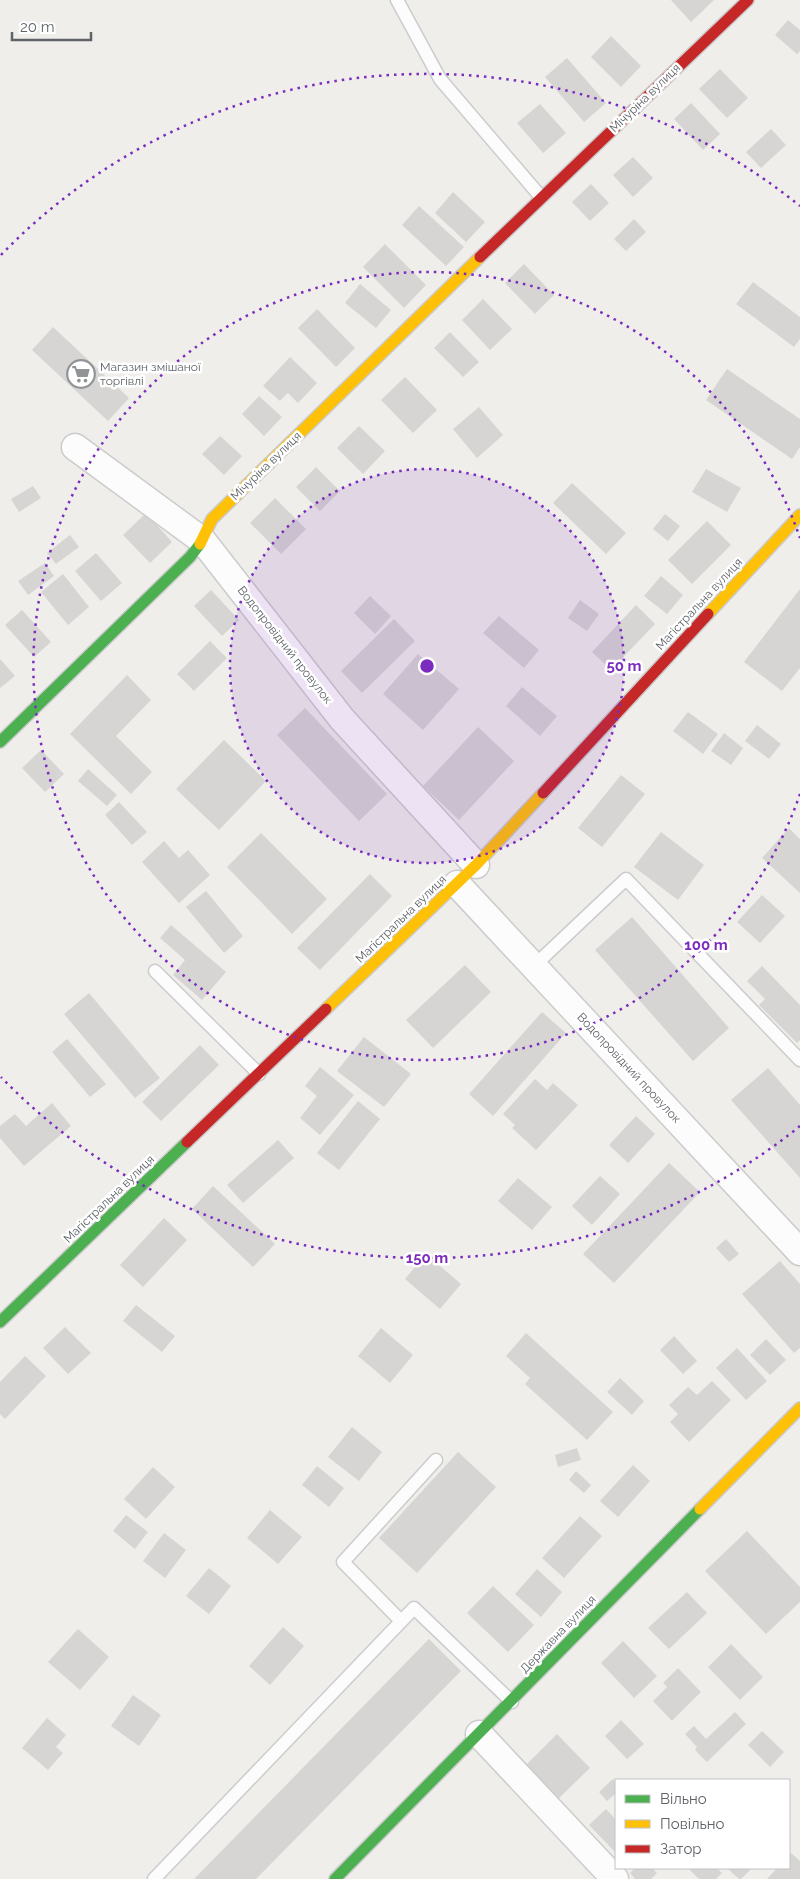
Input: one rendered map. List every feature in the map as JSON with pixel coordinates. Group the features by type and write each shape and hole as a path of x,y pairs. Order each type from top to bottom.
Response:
{"street":[{"name":"Мічуріна вулиця","path":"0,742 190,557 203,541 212,519 542,197 748,0"},
{"name":"Водопровідний провулок","path":"75,447 203,541 342,719 476,865"},
{"name":"Магістральна вулиця","path":"0,1322 476,865 800,515"},
{"name":"Водопровідний провулок","path":"457,884 800,1252"},
{"name":"Державна вулиця","path":"335,1879 512,1702 800,1408"},
{"path":"480,1734 615,1879"}],"lane":[{"path":"396,0 440,79 542,197"},
{"path":"534,966 626,879 800,1060"},
{"path":"155,971 259,1074"},
{"path":"400,1621 343,1562 436,1460"},
{"path":"154,1879 414,1608 512,1702"}],"building":[{"path":"671,0 714,0 691,22"},
{"path":"788,20 800,30 800,51 797,54 775,35"},
{"path":"611,36 641,66 621,87 591,57"},
{"path":"567,58 606,103 584,122 545,77"},
{"path":"720,69 748,98 727,118 699,89"},
{"path":"691,103 720,134 703,150 674,119"},
{"path":"540,104 566,133 543,153 517,123"},
{"path":"771,129 786,145 761,168 746,152"},
{"path":"633,157 653,178 633,197 613,175"},
{"path":"591,184 609,203 590,221 572,202"},
{"path":"453,192 485,222 466,242 435,213"},
{"path":"419,206 464,247 446,266 402,225"},
{"path":"634,219 646,232 626,251 614,239"},
{"path":"385,244 426,285 404,308 363,267"},
{"path":"524,264 554,295 535,314 505,283"},
{"path":"753,282 800,317 800,339 794,347 736,304"},
{"path":"360,284 391,310 376,328 345,303"},
{"path":"483,299 512,329 490,350 462,320"},
{"path":"317,309 355,348 336,367 298,328"},
{"name":"Магазин змішаної торгівлі","path":"53,327 129,398 108,421 32,350"},
{"path":"450,332 479,362 463,377 434,348"},
{"path":"290,357 317,383 298,403 288,393 280,401 263,386"},
{"path":"727,369 800,419 800,447 792,459 706,400"},
{"path":"405,377 437,410 413,433 381,400"},
{"path":"259,396 282,417 264,436 242,414"},
{"path":"479,407 503,435 477,458 453,429"},
{"path":"359,426 385,451 363,474 337,448"},
{"path":"220,436 242,456 224,475 202,454"},
{"path":"316,467 340,491 320,511 296,487"},
{"path":"706,469 741,488 727,512 692,492"},
{"path":"572,483 626,533 606,554 553,503"},
{"path":"33,486 41,498 19,512 11,499"},
{"path":"275,498 306,529 281,554 250,523"},
{"path":"146,513 172,542 150,563 123,535"},
{"path":"665,514 680,526 668,541 653,529"},
{"path":"707,521 731,545 692,584 668,560"},
{"path":"70,535 79,547 56,564 47,553"},
{"path":"96,553 122,583 101,601 75,571"},
{"path":"45,563 54,576 28,595 18,581"},
{"path":"63,574 89,607 68,625 41,592"},
{"path":"661,576 683,595 667,614 644,596"},
{"path":"800,589 800,668 782,691 744,662"},
{"path":"211,590 239,620 222,636 194,606"},
{"path":"370,596 391,616 375,634 354,613"},
{"path":"580,600 599,614 587,631 568,618"},
{"path":"636,605 655,624 611,670 592,652"},
{"path":"22,610 51,642 34,657 5,625"},
{"path":"499,616 539,650 524,668 483,633"},
{"path":"394,619 415,641 362,693 341,671"},
{"path":"210,641 227,658 194,691 177,674"},
{"path":"418,654 459,689 423,730 383,694"},
{"path":"0,659 15,676 0,688"},
{"path":"127,675 151,700 116,736 152,772 131,794 70,734"},
{"path":"522,687 557,716 540,736 506,706"},
{"path":"305,708 387,794 359,821 277,735"},
{"path":"688,712 718,734 703,754 673,731"},
{"path":"757,725 781,744 769,759 745,741"},
{"path":"478,727 514,761 459,820 423,786"},
{"path":"724,733 743,748 731,765 711,751"},
{"path":"224,740 266,781 219,830 176,789"},
{"path":"41,750 64,774 45,792 22,768"},
{"path":"88,769 117,795 107,806 78,781"},
{"path":"621,775 645,794 602,847 578,828"},
{"path":"119,802 147,832 132,845 105,815"},
{"path":"789,828 800,839 800,893 762,858"},
{"path":"661,832 704,865 678,900 634,867"},
{"path":"261,833 327,899 292,934 227,867"},
{"path":"164,841 179,858 188,850 210,875 179,903 142,862"},
{"path":"370,874 392,896 320,970 297,948"},
{"path":"206,891 243,936 224,953 186,907"},
{"path":"762,895 785,916 760,943 737,922"},
{"path":"632,917 729,1028 693,1061 595,950"},
{"path":"171,925 226,972 202,1000 173,975 185,960 160,938"},
{"path":"465,965 491,992 433,1048 406,1020"},
{"path":"762,966 800,1005 800,1040 797,1043 759,1005 765,999 747,981"},
{"path":"89,993 160,1078 135,1098 64,1014"},
{"path":"542,1012 566,1033 493,1116 469,1094"},
{"path":"364,1037 411,1074 384,1107 337,1071"},
{"path":"67,1039 106,1084 90,1097 52,1052"},
{"path":"200,1045 219,1065 161,1121 142,1102"},
{"path":"320,1067 354,1095 320,1135 300,1118 317,1096 305,1086"},
{"path":"768,1068 800,1105 800,1178 731,1100"},
{"path":"535,1079 547,1090 553,1083 578,1105 536,1150 512,1128 515,1125 503,1114"},
{"path":"358,1101 380,1119 339,1170 317,1153"},
{"path":"52,1103 71,1126 24,1166 0,1138 0,1126 15,1114 26,1126"},
{"path":"636,1116 655,1134 628,1163 609,1145"},
{"path":"278,1140 294,1158 243,1203 227,1185"},
{"path":"669,1163 700,1192 614,1283 583,1254"},
{"path":"600,1176 620,1194 592,1225 572,1206"},
{"path":"518,1178 552,1207 532,1230 498,1201"},
{"path":"213,1186 275,1244 253,1267 192,1209"},
{"path":"164,1218 187,1240 143,1287 120,1265"},
{"path":"726,1239 739,1254 729,1262 716,1248"},
{"path":"426,1254 461,1284 440,1309 405,1279"},
{"path":"780,1261 800,1284 800,1348 794,1353 742,1294"},
{"path":"136,1305 175,1336 162,1352 123,1321"},
{"path":"65,1327 91,1353 68,1374 43,1348"},
{"path":"381,1328 413,1355 390,1383 358,1356"},
{"path":"526,1333 613,1412 587,1440 525,1384 530,1378 506,1356"},
{"path":"674,1336 697,1361 683,1374 660,1350"},
{"path":"766,1339 786,1360 770,1375 750,1355"},
{"path":"737,1348 767,1381 746,1400 716,1368"},
{"path":"25,1356 46,1376 5,1419 0,1414 0,1382"},
{"path":"620,1378 644,1401 632,1415 607,1392"},
{"path":"712,1381 731,1400 689,1442 670,1422 678,1414 669,1405 688,1387 697,1395"},
{"path":"352,1427 382,1452 359,1481 328,1457"},
{"path":"577,1448 581,1460 558,1467 555,1455"},
{"path":"458,1452 496,1487 417,1573 379,1538"},
{"path":"633,1465 650,1481 618,1517 600,1501"},
{"path":"317,1466 344,1488 329,1507 302,1485"},
{"path":"153,1467 175,1487 146,1519 124,1499"},
{"path":"576,1471 591,1485 584,1493 569,1480"},
{"path":"270,1510 302,1537 278,1564 247,1538"},
{"path":"126,1515 148,1532 135,1549 113,1531"},
{"path":"580,1516 602,1536 564,1578 542,1558"},
{"path":"747,1531 800,1587 800,1602 766,1634 705,1571"},
{"path":"164,1533 186,1550 165,1578 143,1561"},
{"path":"209,1568 231,1586 209,1614 186,1596"},
{"path":"537,1569 562,1592 541,1617 515,1594"},
{"path":"493,1586 534,1625 508,1652 467,1613"},
{"path":"687,1592 707,1613 669,1649 648,1628"},
{"path":"283,1627 304,1646 270,1685 249,1666"},
{"path":"78,1629 109,1657 80,1690 48,1662"},
{"path":"429,1639 461,1671 256,1879 194,1879"},
{"path":"623,1641 657,1676 634,1698 601,1663"},
{"path":"731,1644 763,1677 740,1700 708,1667"},
{"path":"678,1668 701,1692 672,1721 653,1701 667,1687 663,1683"},
{"path":"133,1695 161,1715 139,1746 111,1726"},
{"path":"735,1712 746,1724 707,1762 695,1750 697,1747 685,1734 694,1726 706,1739"},
{"path":"47,1718 66,1735 56,1747 63,1753 48,1770 22,1748"},
{"path":"621,1720 644,1744 627,1759 605,1736"},
{"path":"762,1731 784,1752 770,1767 748,1745"},
{"path":"557,1734 590,1768 558,1799 526,1765"},
{"path":"613,1779 615,1782 615,1794 607,1801 599,1792"},
{"path":"606,1809 615,1819 615,1852 589,1825"},
{"path":"790,1854 800,1861 800,1879 767,1879 776,1869 790,1869"},
{"path":"634,1869 653,1869 657,1873 651,1879 635,1879 630,1873"},
{"path":"689,1869 718,1869 722,1873 716,1879 699,1879"},
{"path":"728,1869 751,1869 741,1879"}],"traffic: fast":[{"path":"0,742 190,557 200,544"},
{"path":"0,1322 187,1142"},
{"path":"335,1879 700,1509"}],"traffic: slow":[{"path":"200,544 212,519 480,257"},
{"path":"708,614 800,515"},
{"path":"326,1009 476,865 543,793"},
{"path":"700,1509 800,1408"}],"traffic: jam":[{"path":"480,257 748,0"},
{"path":"543,793 708,614"},
{"path":"187,1142 326,1009"}],"place":[{"name":"Магазин змішаної торгівлі","path":"81,374"}]}
